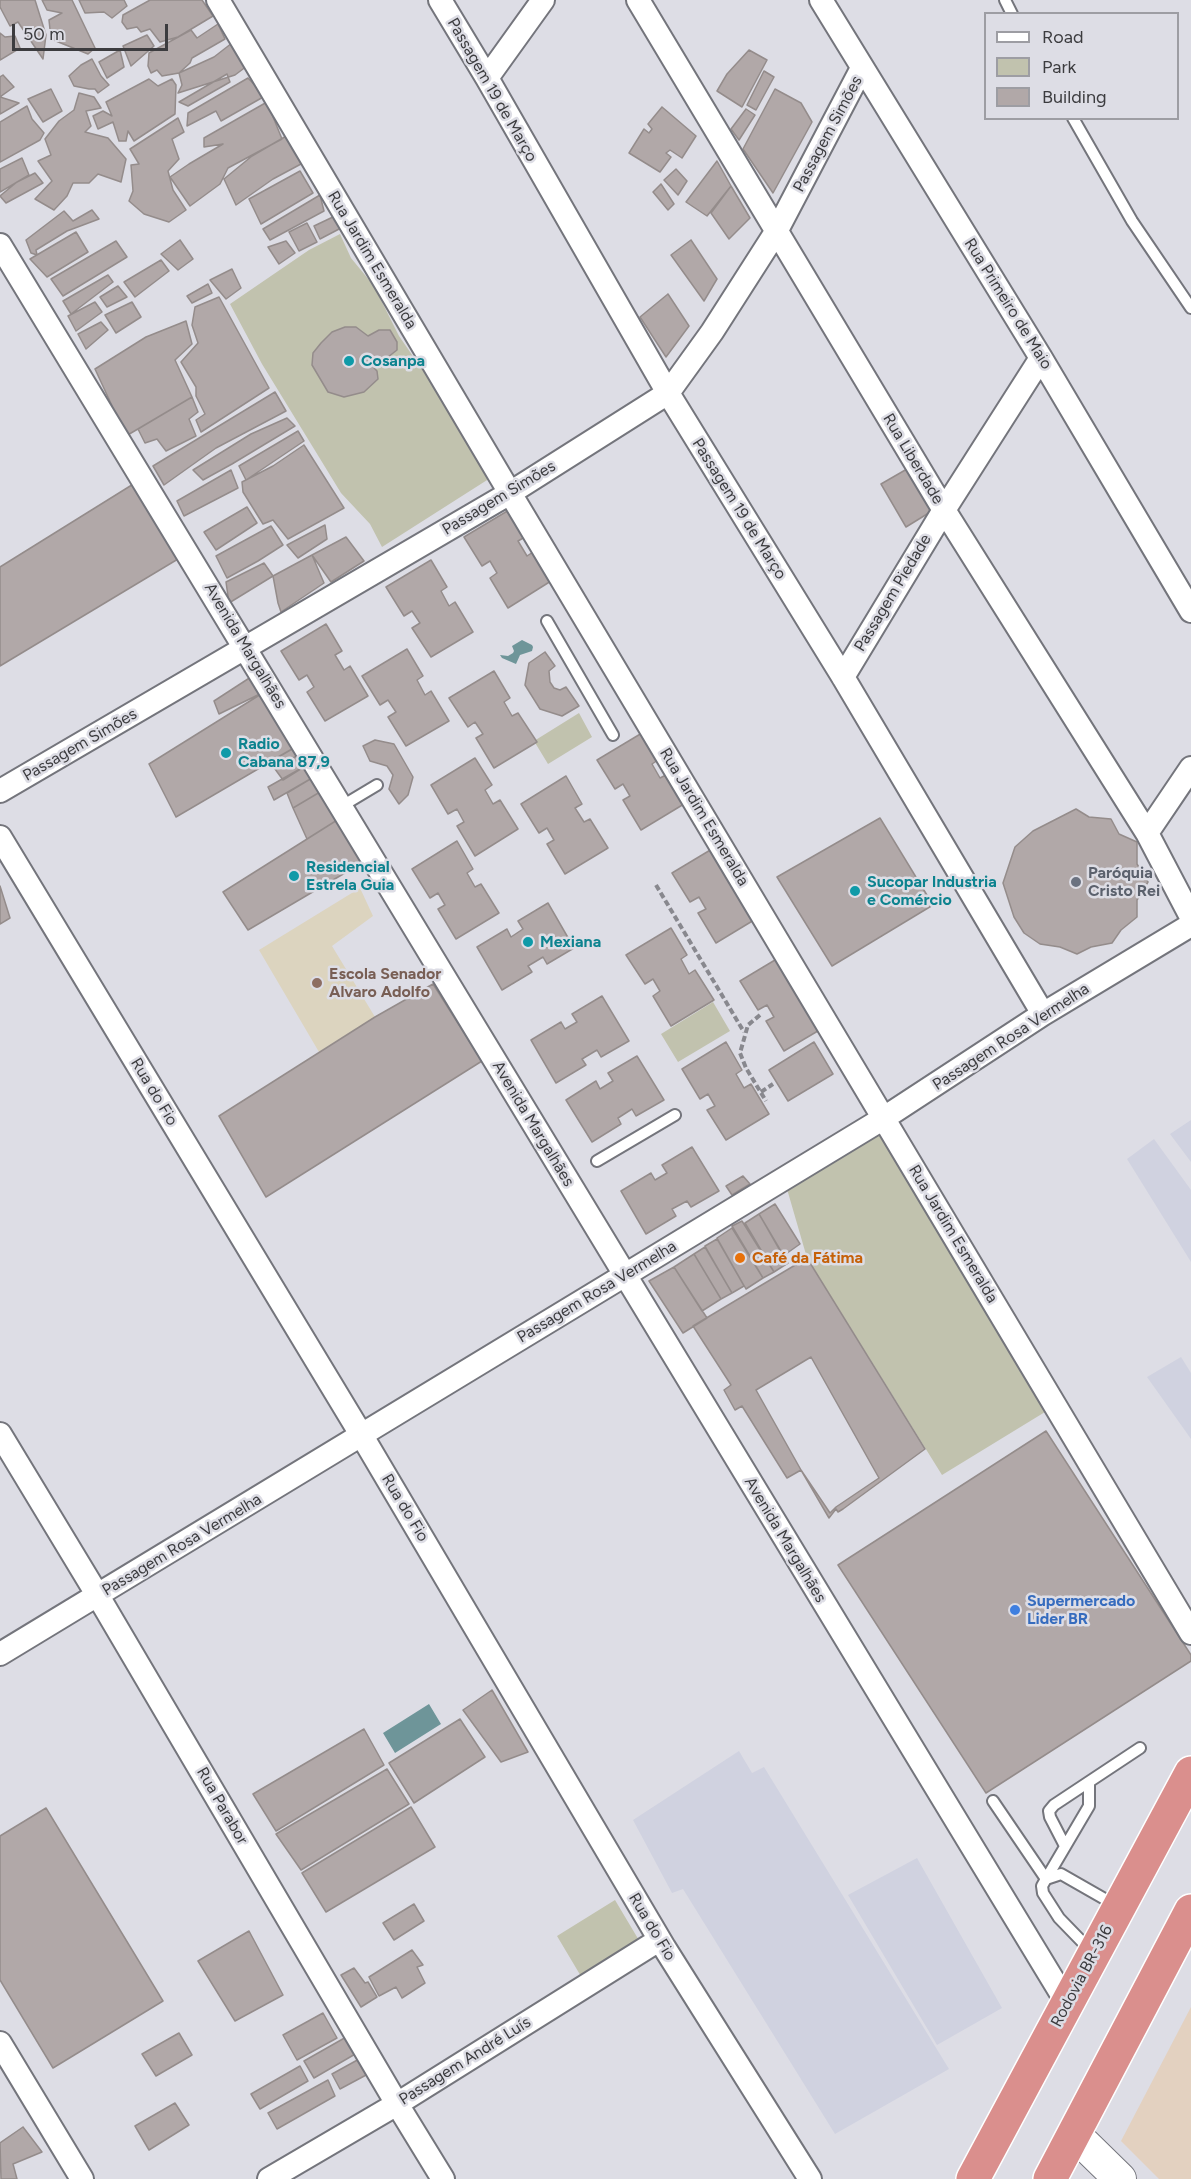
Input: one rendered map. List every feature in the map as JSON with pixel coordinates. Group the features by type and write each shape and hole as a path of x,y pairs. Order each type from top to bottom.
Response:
{"highway":[{"name":"Rodovia BR-316","path":"973,2179 1191,1773"},
{"path":"1050,2179 1191,1911"},
{"path":"998,2179 1028,2123 1039,2054"}],"street":[{"name":"Rua Jardim Esmeralda","path":"218,0 1191,1633"},
{"name":"Passagem 19 de Março","path":"440,0 668,393 843,676 1043,1014"},
{"path":"487,78 543,0"},
{"name":"Rua Liberdade","path":"638,0 944,510 1147,833 1191,917"},
{"name":"Rua Primeiro de Maio","path":"820,0 1041,358 1191,611"},
{"name":"Passagem Simões","path":"0,791 510,493 668,393 712,332 776,232 862,68"},
{"name":"Avenida Margalhães","path":"0,245 1067,2003"},
{"name":"Passagem Piedade","path":"843,676 944,510 1041,358"},
{"path":"1147,833 1191,768"},
{"name":"Rua do Fio","path":"0,837 362,1436 660,1940 810,2179"},
{"name":"Passagem Rosa Vermelha","path":"0,1654 884,1118 1043,1014 1191,925"},
{"name":"Rua Parabor","path":"0,1434 443,2179"},
{"name":"Passagem André Luís","path":"269,2179 397,2104 660,1940"},
{"path":"0,2043 82,2179"},
{"path":"1074,2134 1120,2179"}],"lane":[{"path":"1074,120 1132,221 1191,308"},
{"path":"547,621 613,735"},
{"path":"342,806 377,785"},
{"path":"597,1161 675,1115"},
{"path":"1065,1846 1049,1811 1054,1805 1140,1748"},
{"path":"1089,1782 1089,1806 1042,1886 1043,1893 1059,1918 1094,1953"},
{"path":"993,1802 1046,1879"},
{"path":"1046,1879 1061,1874 1119,1907"}],"path":[{"path":"656,885 744,1032"},
{"path":"760,1015 748,1025 744,1032 740,1053 746,1068 766,1101"},
{"path":"761,1092 773,1084"}],"shaded area":[{"name":"Escola Senador Alvaro Adolfo","path":"360,888 373,916 332,946 375,1017 319,1052 259,950"},
{"path":"1191,1120 1191,1162 1170,1134"},
{"path":"1154,1139 1191,1190 1191,1262 1127,1159"},
{"path":"1181,1357 1191,1373 1191,1439 1147,1377"},
{"path":"739,1751 752,1773 764,1767 949,2069 835,2134 683,1889 672,1893 633,1820"},
{"path":"917,1858 1002,2008 937,2045 848,1895"},
{"path":"1191,2007 1191,2179 1159,2179 1121,2141"}],"green space":[{"path":"340,234 351,258 374,286 399,336 495,475 382,547 370,524 341,493 262,364 230,304 309,250"},
{"path":"579,713 592,737 548,764 534,741"},
{"path":"713,1002 730,1031 678,1062 661,1034"},
{"path":"880,1131 1045,1412 942,1475 807,1258 787,1189"},
{"path":"615,1900 640,1942 582,1978 557,1936"}],"water":[{"path":"522,640 532,645 532,651 520,655 516,664 502,658 500,655 508,656 513,653 512,646"},
{"path":"429,1704 441,1724 395,1753 383,1733"}],"building":[{"path":"0,0 35,0 46,35 43,59 18,22 10,26 0,7"},
{"path":"42,0 72,0 95,48 88,54 51,39 49,20 62,13 47,10"},
{"path":"79,0 124,0 127,6 112,18 104,12 85,13"},
{"path":"150,0 202,0 213,16 178,37 160,42 150,29 141,32 137,27 127,29 122,22 123,15"},
{"path":"218,24 225,39 192,58 179,73 162,76 157,70 151,73 148,66 149,53 191,30 197,38"},
{"path":"0,33 5,37 15,36 20,48 0,60"},
{"path":"147,35 154,46 131,66 123,46"},
{"path":"232,43 247,66 235,75 178,93 182,85 179,73 214,57"},
{"path":"120,50 124,67 107,78 99,62"},
{"path":"749,50 767,60 742,107 717,91 727,74"},
{"path":"92,59 109,85 98,93 95,89 74,86 69,76"},
{"path":"764,71 774,77 756,110 747,105"},
{"path":"227,74 230,82 188,106 179,102"},
{"path":"3,75 14,87 0,97 0,77"},
{"path":"248,78 265,96 221,121 216,111 187,126 188,113"},
{"path":"149,79 158,86 172,79 176,85 175,114 134,141 128,131 126,141 119,141 113,122 98,129 93,116 103,111 112,116 106,102"},
{"path":"51,89 62,111 43,122 28,99"},
{"path":"775,89 801,103 812,122 773,193 743,149"},
{"path":"79,93 94,97 101,108 86,111 91,126 85,132 108,138 126,159 121,182 98,174 89,183 73,183 67,196 54,210 35,199 52,181 38,161 51,155 45,139 59,121 74,110"},
{"path":"0,97 19,103 0,114"},
{"path":"267,102 282,139 228,168 220,184 190,206 170,177 223,144 204,147 204,138"},
{"path":"27,106 32,119 44,133 40,140 0,162 0,122"},
{"path":"662,107 696,136 682,158 670,150 666,153 671,157 660,172 629,153 644,129 649,133 652,129 648,124"},
{"path":"746,109 755,115 739,140 731,129"},
{"path":"178,118 184,132 172,139 179,159 168,171 173,190 186,210 169,222 144,214 129,201 133,191 131,165 139,164 130,149"},
{"path":"288,135 301,164 273,179 236,205 224,179 252,156"},
{"path":"22,158 29,175 0,192 0,169"},
{"path":"717,161 731,186 707,216 686,202"},
{"path":"676,169 687,181 678,195 664,180"},
{"path":"300,171 313,193 261,224 249,199"},
{"path":"35,173 43,183 6,203 0,196 17,182"},
{"path":"661,184 674,204 668,210 653,192"},
{"path":"731,186 750,218 729,239 711,213"},
{"path":"320,195 324,211 270,240 263,229"},
{"path":"92,210 99,219 67,231 36,250 37,255 31,253 26,240 64,211 73,221"},
{"path":"335,216 341,228 320,239 314,226"},
{"path":"307,223 317,242 299,251 289,232"},
{"path":"76,232 88,252 47,277 30,259"},
{"path":"180,240 193,259 178,270 161,254"},
{"path":"691,240 717,279 704,301 671,255"},
{"path":"116,241 127,257 63,296 51,279"},
{"path":"286,241 295,253 279,264 268,247"},
{"path":"161,260 169,271 135,297 124,282"},
{"path":"232,269 241,288 226,299 210,280"},
{"path":"108,275 113,282 71,314 63,301"},
{"path":"208,284 212,293 192,303 187,296"},
{"path":"118,286 127,297 107,307 100,297"},
{"path":"668,294 689,326 666,357 640,317"},
{"path":"219,297 269,388 201,432 196,420 205,414 196,396 196,387 181,362 198,343 192,325 195,307"},
{"path":"95,302 102,312 76,331 68,316"},
{"path":"132,302 141,317 116,333 105,315"},
{"path":"186,321 192,344 175,360 192,397 126,436 95,369 146,337"},
{"path":"101,322 108,330 86,349 78,334"},
{"name":"Cosanpa","path":"345,327 356,327 368,336 379,330 390,330 397,342 397,350 374,368 378,379 364,392 344,397 328,392 312,365 313,353 321,343 332,332"},
{"path":"275,392 286,411 216,448 164,485 153,466"},
{"path":"192,397 198,412 189,419 196,436 166,451 157,439 145,443 138,429"},
{"path":"287,418 295,426 232,464 203,480 193,470 251,434"},
{"path":"298,431 304,441 246,480 239,466"},
{"path":"304,445 344,508 288,539 273,520 263,524 243,492 242,482 273,466"},
{"path":"907,469 932,511 906,527 881,484"},
{"path":"231,470 238,488 184,516 177,501"},
{"path":"135,483 178,559 0,666 0,567"},
{"path":"247,507 257,523 216,550 204,532"},
{"path":"509,510 525,537 518,541 527,556 533,552 551,581 508,608 490,578 497,573 490,561 482,566 464,537"},
{"path":"325,525 327,539 298,558 287,545"},
{"path":"271,526 283,545 227,578 216,556"},
{"path":"346,537 364,561 331,582 312,555"},
{"path":"312,555 324,583 281,612 273,576"},
{"path":"431,560 447,587 441,591 449,606 455,602 473,632 431,657 412,628 420,623 412,611 404,616 386,587"},
{"path":"264,563 273,576 229,603 226,582"},
{"path":"326,624 342,651 335,655 344,670 350,666 368,696 325,721 307,692 314,687 307,675 299,680 281,651"},
{"path":"407,649 423,676 417,680 425,695 431,691 449,721 406,746 388,717 396,712 388,700 380,705 362,676"},
{"path":"545,652 555,666 549,671 550,682 554,688 560,690 566,687 579,706 562,716 540,709 525,685 529,663"},
{"path":"494,671 510,698 504,702 512,716 518,713 537,742 494,768 476,738 483,734 475,722 468,727 449,698"},
{"path":"254,675 266,691 219,714 214,701"},
{"name":"Radio Cabana 87,9","path":"266,691 299,745 176,817 149,764"},
{"path":"642,733 658,760 652,764 660,778 666,775 684,804 641,830 623,800 630,796 623,784 615,789 597,760"},
{"path":"375,740 394,744 413,777 408,795 399,804 389,789 393,775 387,766 370,761 363,746"},
{"path":"299,745 298,755 275,769 271,761"},
{"path":"298,755 307,765 283,780 275,769"},
{"path":"475,758 492,785 485,790 493,804 500,800 518,829 475,856 457,826 464,822 457,809 448,814 431,785"},
{"path":"307,765 312,778 274,800 268,787"},
{"path":"566,776 582,804 575,808 584,822 590,819 608,848 565,874 547,844 554,840 547,828 539,833 521,804"},
{"path":"312,778 320,792 293,808 287,793"},
{"path":"320,792 342,817 307,839 293,808"},
{"name":"Paróquia Cristo Rei","path":"1076,809 1089,817 1111,819 1119,834 1137,842 1137,864 1148,882 1137,900 1137,917 1121,930 1112,943 1091,947 1077,954 1060,947 1040,944 1024,933 1014,917 1003,883 1015,847 1033,831"},
{"name":"Residencial Estrela Guia","path":"342,817 367,860 248,930 223,892"},
{"name":"Sucopar Industria e Comércio","path":"880,818 933,905 832,966 777,877"},
{"path":"457,841 473,869 467,873 475,887 481,884 499,913 456,939 438,909 445,905 438,893 430,898 412,869"},
{"path":"717,846 759,917 716,943 698,913 706,909 699,897 690,902 672,873"},
{"path":"0,886 10,918 0,924"},
{"name":"Mexiana","path":"548,903 574,948 547,964 543,957 528,966 532,972 502,990 477,947 507,929 511,937 523,929 518,921"},
{"path":"671,928 687,955 681,959 689,974 695,970 714,1000 671,1026 653,996 660,991 653,979 645,984 626,955"},
{"path":"785,954 828,1025 784,1051 766,1021 774,1017 767,1005 758,1010 740,981"},
{"path":"433,984 482,1061 266,1197 219,1116 375,1017"},
{"path":"602,996 629,1041 601,1057 597,1050 582,1059 586,1065 556,1083 531,1040 561,1022 565,1029 577,1022 572,1014"},
{"path":"726,1042 742,1070 736,1074 744,1088 751,1084 769,1114 726,1140 707,1110 715,1106 708,1094 700,1099 682,1069"},
{"path":"814,1042 833,1074 788,1101 769,1070"},
{"path":"637,1056 664,1100 636,1116 632,1109 618,1118 621,1124 592,1142 566,1100 596,1081 600,1089 613,1081 608,1073"},
{"path":"692,1147 719,1191 691,1207 687,1201 672,1209 676,1216 646,1234 621,1191 651,1173 655,1180 667,1173 662,1165"},
{"path":"743,1176 750,1184 732,1195 726,1186"},
{"path":"775,1204 800,1244 783,1256 759,1214"},
{"path":"759,1214 788,1263 774,1272 745,1223"},
{"path":"742,1221 774,1272 763,1278 732,1226"},
{"name":"Café da Fátima","path":"732,1228 763,1278 746,1289 717,1238"},
{"path":"717,1239 744,1286 732,1293 705,1246"},
{"path":"705,1247 732,1293 721,1299 694,1254"},
{"path":"694,1254 721,1299 702,1311 674,1267"},
{"path":"807,1258 925,1449 843,1509 838,1512 836,1509 829,1518 801,1470 787,1478 742,1406 735,1410 724,1390 731,1385 693,1326"},
{"path":"674,1267 707,1318 683,1333 649,1281"},
{"path":"811,1357 879,1478 830,1513 801,1470 756,1390"},
{"name":"Supermercado Lider BR","path":"1046,1431 1191,1655 1191,1661 986,1793 838,1565"},
{"path":"492,1690 528,1752 501,1762 463,1710"},
{"path":"460,1719 485,1757 414,1803 389,1763"},
{"path":"364,1729 384,1765 276,1831 253,1794"},
{"path":"387,1769 409,1804 301,1870 276,1834"},
{"path":"411,1807 435,1847 326,1912 302,1873"},
{"path":"46,1808 163,2001 53,2068 0,1980 0,1836"},
{"path":"414,1904 424,1921 394,1940 383,1923"},
{"path":"249,1931 283,1995 235,2021 198,1961"},
{"path":"412,1950 423,1965 417,1967 425,1983 402,1998 396,1987 379,1996 369,1977"},
{"path":"354,1968 365,1983 368,1982 377,1997 361,2007 341,1975"},
{"path":"323,2013 337,2038 297,2060 283,2035"},
{"path":"179,2033 192,2055 156,2076 142,2054"},
{"path":"348,2036 357,2053 314,2078 304,2061"},
{"path":"361,2058 368,2074 340,2089 332,2074"},
{"path":"300,2066 308,2081 260,2109 251,2094"},
{"path":"328,2080 335,2096 277,2129 268,2113"},
{"path":"175,2103 189,2125 149,2150 135,2126"},
{"path":"23,2127 42,2152 13,2164 17,2179 1,2179 0,2143"}],"place":[{"name":"Cosanpa","path":"349,361"},
{"name":"Radio Cabana 87,9","path":"226,753"},
{"name":"Residencial Estrela Guia","path":"294,876"},
{"name":"Paróquia Cristo Rei","path":"1076,882"},
{"name":"Sucopar Industria e Comércio","path":"855,891"},
{"name":"Mexiana","path":"528,942"},
{"name":"Escola Senador Alvaro Adolfo","path":"317,983"},
{"name":"Café da Fátima","path":"740,1258"},
{"name":"Supermercado Lider BR","path":"1015,1610"}]}
